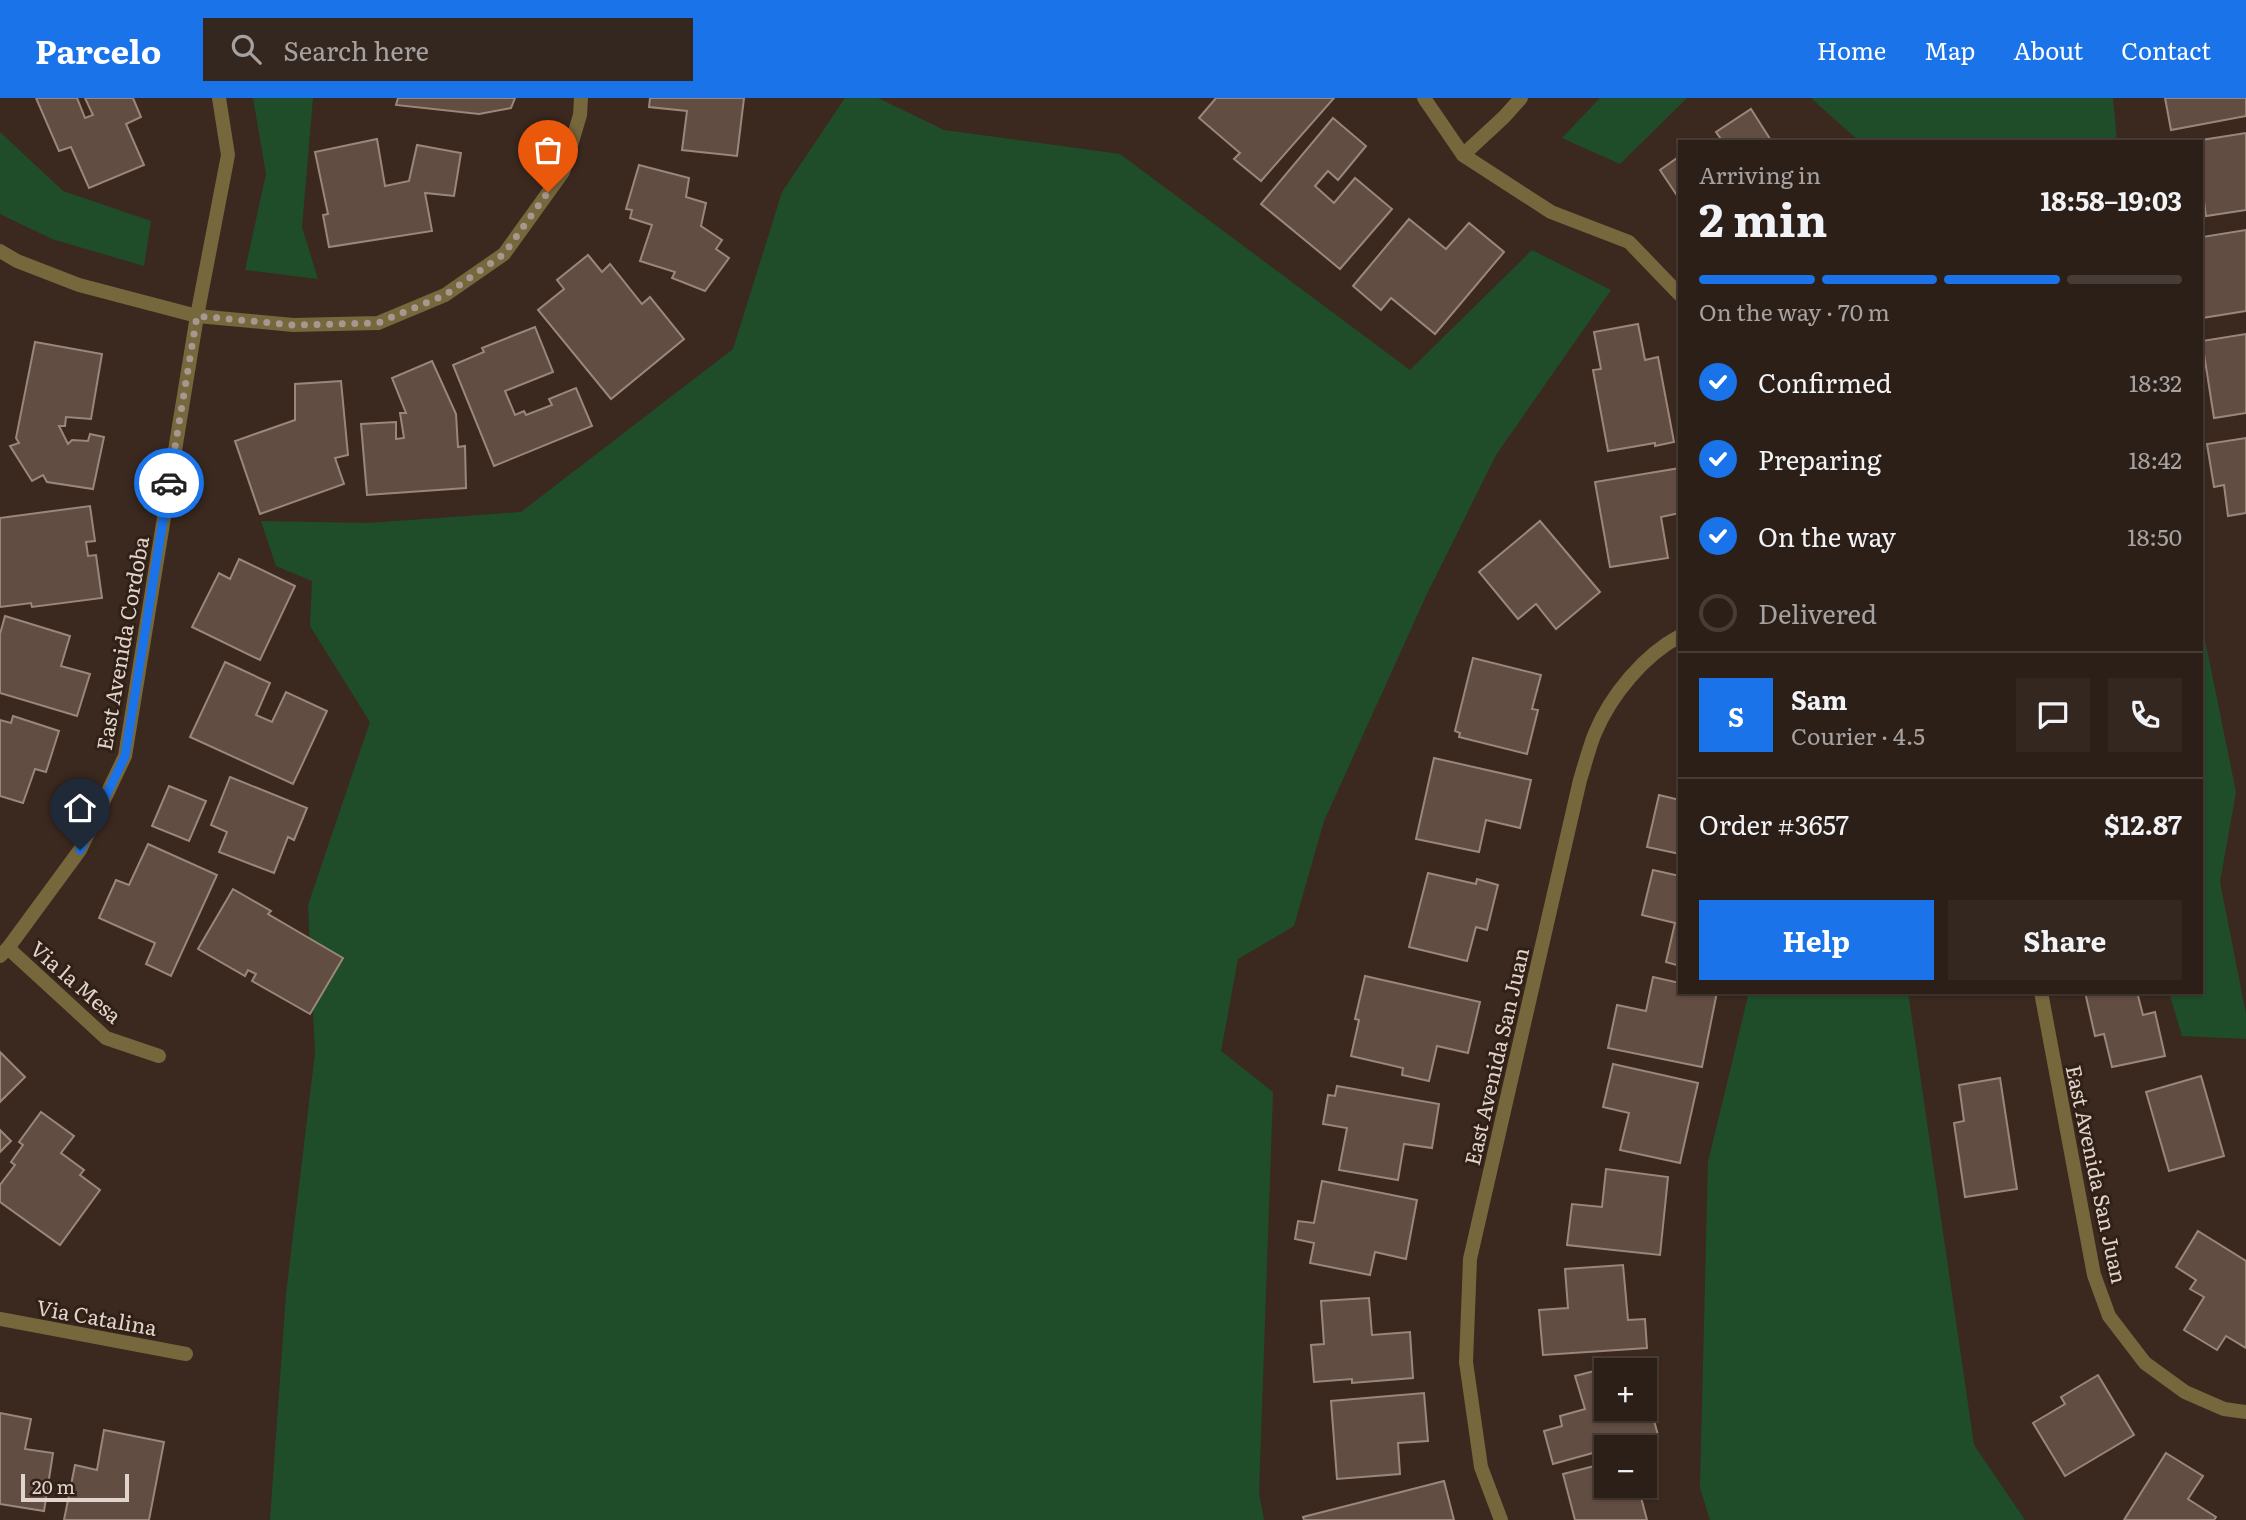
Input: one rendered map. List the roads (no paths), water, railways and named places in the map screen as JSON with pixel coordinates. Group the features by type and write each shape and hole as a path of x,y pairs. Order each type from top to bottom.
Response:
{"street":[{"name":"East Avenida Cordoba","path":"4,952 80,850 125,756 197,316 228,155 219,98"},
{"path":"0,251 17,261 79,285 197,316 293,325 378,323 445,295 504,254 563,172 580,115 581,98"},
{"path":"1424,98 1463,155 1551,212 1629,242 1678,293"},
{"path":"1463,155 1521,98"},
{"name":"East Avenida San Juan","path":"1501,1520 1481,1467 1466,1362 1471,1258 1580,780 1595,733 1612,700 1647,660 1678,637"},
{"name":"Via la Mesa","path":"4,952 106,1038 159,1056"},
{"name":"East Avenida San Juan","path":"2041,994 2094,1275 2109,1316 2145,1363 2185,1392 2224,1409 2246,1412"},
{"name":"Via Catalina","path":"0,1320 186,1354"}]}
